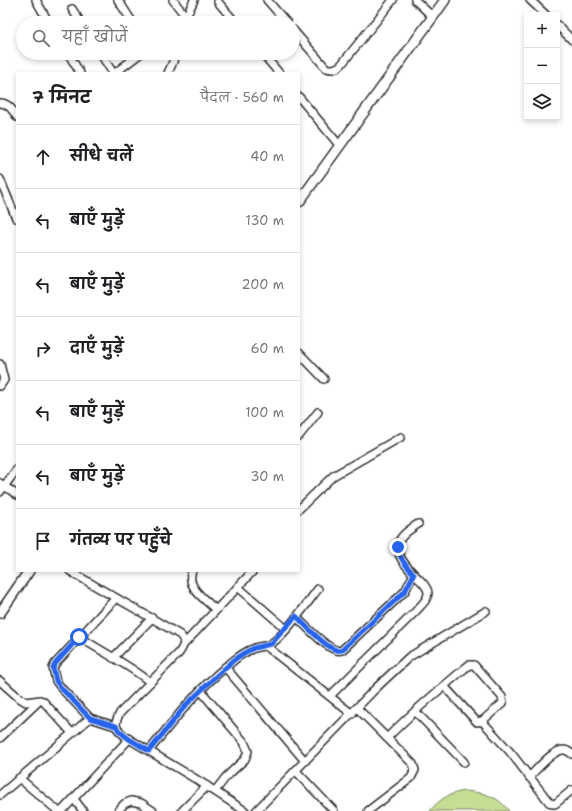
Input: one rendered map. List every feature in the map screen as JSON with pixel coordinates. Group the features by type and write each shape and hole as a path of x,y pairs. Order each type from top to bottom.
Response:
{"main road":[{"path":"300,201 445,0"},
{"path":"0,612 3,602 28,572"}],"street":[{"path":"36,0 45,16"},
{"path":"118,0 128,16"},
{"path":"173,0 182,16"},
{"path":"186,16 194,0"},
{"path":"267,0 281,16"},
{"path":"300,38 326,68 336,68 341,65 393,0"},
{"path":"415,0 433,17"},
{"path":"530,0 543,12"},
{"path":"218,2 230,16"},
{"path":"72,9 76,16"},
{"path":"560,28 572,40"},
{"path":"72,60 79,72"},
{"path":"105,60 113,72"},
{"path":"115,72 132,60"},
{"path":"168,72 173,60"},
{"path":"268,60 278,72"},
{"path":"300,98 340,146"},
{"path":"0,103 3,103 10,108 16,116"},
{"path":"0,179 16,218"},
{"path":"300,355 324,379"},
{"path":"0,364 4,380 0,386"},
{"path":"300,435 318,412"},
{"path":"300,507 333,476 401,437"},
{"path":"0,492 2,484 16,470"},
{"path":"2,484 16,494"},
{"path":"330,696 416,611 427,597 425,585 402,560 398,553 398,542 418,524"},
{"path":"72,572 180,635 185,643"},
{"path":"192,572 190,582 193,587 216,610"},
{"path":"245,811 207,786 129,739 119,731 116,726 116,720 120,713 179,653 185,643 252,572"},
{"path":"296,616 329,647 338,651 342,650 405,591 414,574"},
{"path":"238,587 286,629"},
{"path":"149,751 186,705 234,660 254,648 271,644 286,629 318,589"},
{"path":"116,598 79,637 53,668 56,681 90,718 116,726"},
{"path":"256,811 409,657 486,611"},
{"path":"113,658 152,618"},
{"path":"79,637 134,669 150,682"},
{"path":"266,646 330,696 354,711 387,738 413,764 415,770 411,778 368,811"},
{"path":"387,738 415,711 444,686 469,665 474,665 503,700 501,704 480,722 475,721 444,686"},
{"path":"226,667 305,761"},
{"path":"0,681 26,702 40,700 46,703 72,733"},
{"path":"201,691 244,742 248,750 244,759 226,777 215,791"},
{"path":"0,738 40,700"},
{"path":"415,711 464,762"},
{"path":"0,795 90,718"},
{"path":"482,720 511,753 549,802 553,804 554,808 572,790"},
{"path":"62,811 129,739"},
{"path":"529,777 554,753 566,750 572,754"},
{"path":"296,770 334,811"},
{"path":"19,778 58,811"},
{"path":"182,811 207,786"},
{"path":"74,799 83,811"},
{"path":"118,811 124,804 131,801 141,803 153,811"}],"green space":[{"path":"465,791 495,798 500,801 509,811 430,811 445,797 454,793"}],"route":[{"path":"79,637 55,664 53,673 56,681 90,718 116,726 119,731 129,739 149,751 186,705 214,678 234,660 246,652 260,646 271,644 296,616 325,644 334,650 342,650 394,603 405,591 414,574 402,560 398,553 398,547"}]}
